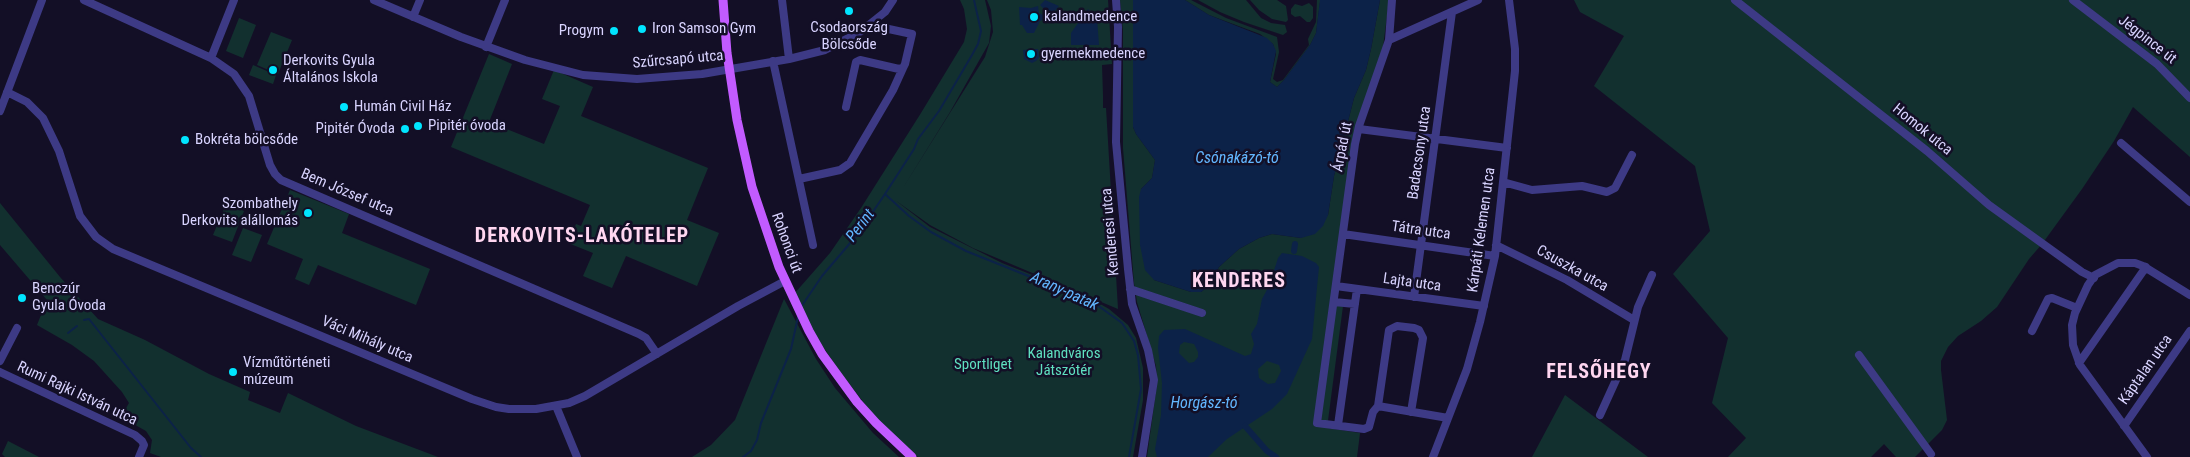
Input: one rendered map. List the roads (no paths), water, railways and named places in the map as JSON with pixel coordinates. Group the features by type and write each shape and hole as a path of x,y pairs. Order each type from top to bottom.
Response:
{"main road":[{"name":"Rohonci út","path":"724,0 729,69 737,120 752,187 785,281 808,332 822,354 857,402 912,457"}],"street":[{"path":"0,112 42,0"},
{"name":"Bem József utca","path":"84,0 211,58 234,74 245,87 254,107 270,165 281,180 639,334 646,338 657,354"},
{"path":"211,58 234,0"},
{"name":"Szűrcsapó utca","path":"374,0 486,47 544,66 598,76 661,78 773,62 838,45 870,26 888,8 893,0"},
{"path":"413,17 420,0"},
{"path":"486,47 505,0"},
{"path":"782,0 789,59"},
{"name":"Kenderesi utca","path":"1116,0 1118,27 1116,142 1130,289 1139,329 1152,365 1154,380 1142,457"},
{"name":"Árpád út","path":"1392,0 1389,40 1359,129 1317,423 1364,429 1370,427 1372,412 1378,406 1389,330 1397,326 1419,330 1423,338 1411,412"},
{"path":"1389,40 1478,0"},
{"name":"Kárpáti Kelemen utca","path":"1434,457 1467,369 1484,306 1496,245 1516,61 1509,0"},
{"name":"Homok utca","path":"1735,0 1927,151 1989,205 2082,272 2094,278"},
{"name":"Jégpince út","path":"2072,0 2157,64 2190,98"},
{"name":"Badacsony utca","path":"1414,297 1452,12"},
{"path":"799,179 840,170 850,163 893,90 903,68 912,34 870,26"},
{"path":"846,106 856,62 860,60 899,69 903,68"},
{"path":"773,62 813,245"},
{"name":"Váci Mihály utca","path":"7,92 27,102 43,118 59,151 80,216 96,237 113,249 483,403 509,410 556,406 585,396 785,281"},
{"path":"1359,129 1507,148"},
{"path":"2121,143 2190,202"},
{"path":"1503,182 1532,190 1582,186 1607,192 1615,188 1632,154"},
{"name":"Tátra utca","path":"1343,234 1494,256"},
{"name":"Csuszka utca","path":"1496,245 1567,280 1634,320"},
{"path":"2147,457 2079,363 2073,345 2072,334 2077,308 2088,285 2100,271 2118,263 2135,262 2190,295"},
{"path":"2079,363 2146,267"},
{"path":"1600,415 1625,360 1634,320 1652,275"},
{"name":"Lajta utca","path":"1336,286 1484,306"},
{"path":"1130,289 1202,313"},
{"path":"1338,425 1357,289"},
{"path":"2032,331 2048,299 2052,298 2077,308"},
{"path":"1334,302 1355,304"},
{"path":"0,361 17,328"},
{"name":"Káptalan utca","path":"2124,426 2190,331"},
{"path":"1859,355 1932,454"},
{"name":"Rumi Rajki István utca","path":"0,372 135,436 142,441 143,449 139,457"},
{"path":"556,406 568,441 577,457"},
{"path":"1378,406 1448,418"}],"water":[{"name":"kalandmedence","path":"1045,0 1059,6 1050,16 1040,21 1034,33 1027,33 1022,25 1020,25 1019,7 1031,8 1038,6 1039,13 1043,15 1046,11 1040,5"},
{"name":"Csónakázó-tó","path":"1133,0 1185,0 1209,15 1267,38 1273,44 1276,51 1270,82 1277,87 1310,45 1316,33 1320,0 1380,0 1366,70 1354,98 1334,176 1328,215 1323,226 1315,234 1301,238 1272,234 1259,238 1239,249 1219,267 1209,286 1201,292 1191,292 1154,280 1145,270 1140,245 1139,197 1141,189 1152,178 1155,160 1133,127"},
{"path":"1088,9 1097,18 1099,45 1071,45 1071,33"},
{"name":"gyermekmedence","path":"1038,49 1039,58 1036,61 1032,63 1024,59 1023,50"},
{"name":"Horgász-tó","path":"1282,253 1302,256 1316,263 1319,267 1312,339 1287,394 1272,409 1227,439 1208,457 1157,457 1155,449 1161,415 1162,383 1158,348 1159,336 1164,330 1185,329 1245,356 1251,354 1254,344 1251,334 1257,324 1262,299 1269,286 1278,258","holes":["1184,342 1194,344 1198,352 1198,357 1194,362 1189,363 1179,353 1180,345","1267,361 1279,365 1281,371 1275,383 1268,384 1259,378 1258,369"]}],"waterway":[{"name":"Perint","path":"801,307 822,276 857,235 885,194 914,149 918,139 939,111 972,55 978,44 981,31 974,0"},
{"name":"Arany-patak","path":"885,194 909,216 931,232 966,251 1093,302 1122,323 1134,341 1138,355 1141,389 1129,457"},
{"path":"1294,251 1295,244"},
{"name":"Perint","path":"743,457 751,451 757,440 761,423 791,349 798,317"},
{"path":"84,320 89,319 191,448 201,457"},
{"path":"68,333 77,326"},
{"path":"1245,426 1267,451 1276,457"}],"place":[{"name":"Csodaország Bölcsőde","path":"849,11"},
{"name":"kalandmedence","path":"1034,17"},
{"name":"Iron Samson Gym","path":"642,29"},
{"name":"Progym","path":"614,31"},
{"name":"gyermekmedence","path":"1031,54"},
{"name":"Derkovits Gyula Általános Iskola","path":"273,70"},
{"name":"Humán Civil Ház","path":"344,107"},
{"name":"Pipitér óvoda","path":"418,126"},
{"name":"Pipitér Óvoda","path":"405,129"},
{"name":"Bokréta bölcsőde","path":"185,140"},
{"name":"Szombathely Derkovits alállomás","path":"308,213"},
{"name":"Benczúr Gyula Óvoda","path":"22,298"},
{"name":"Vízműtörténeti múzeum","path":"233,372"}],"district":[{"name":"DERKOVITS-LAKÓTELEP","path":"582,237"},
{"name":"KENDERES","path":"1239,282"},
{"name":"FELSŐHEGY","path":"1599,373"}],"park label":[{"name":"Kalandváros Játszótér","path":"1064,362"},
{"name":"Sportliget","path":"983,365"}]}
